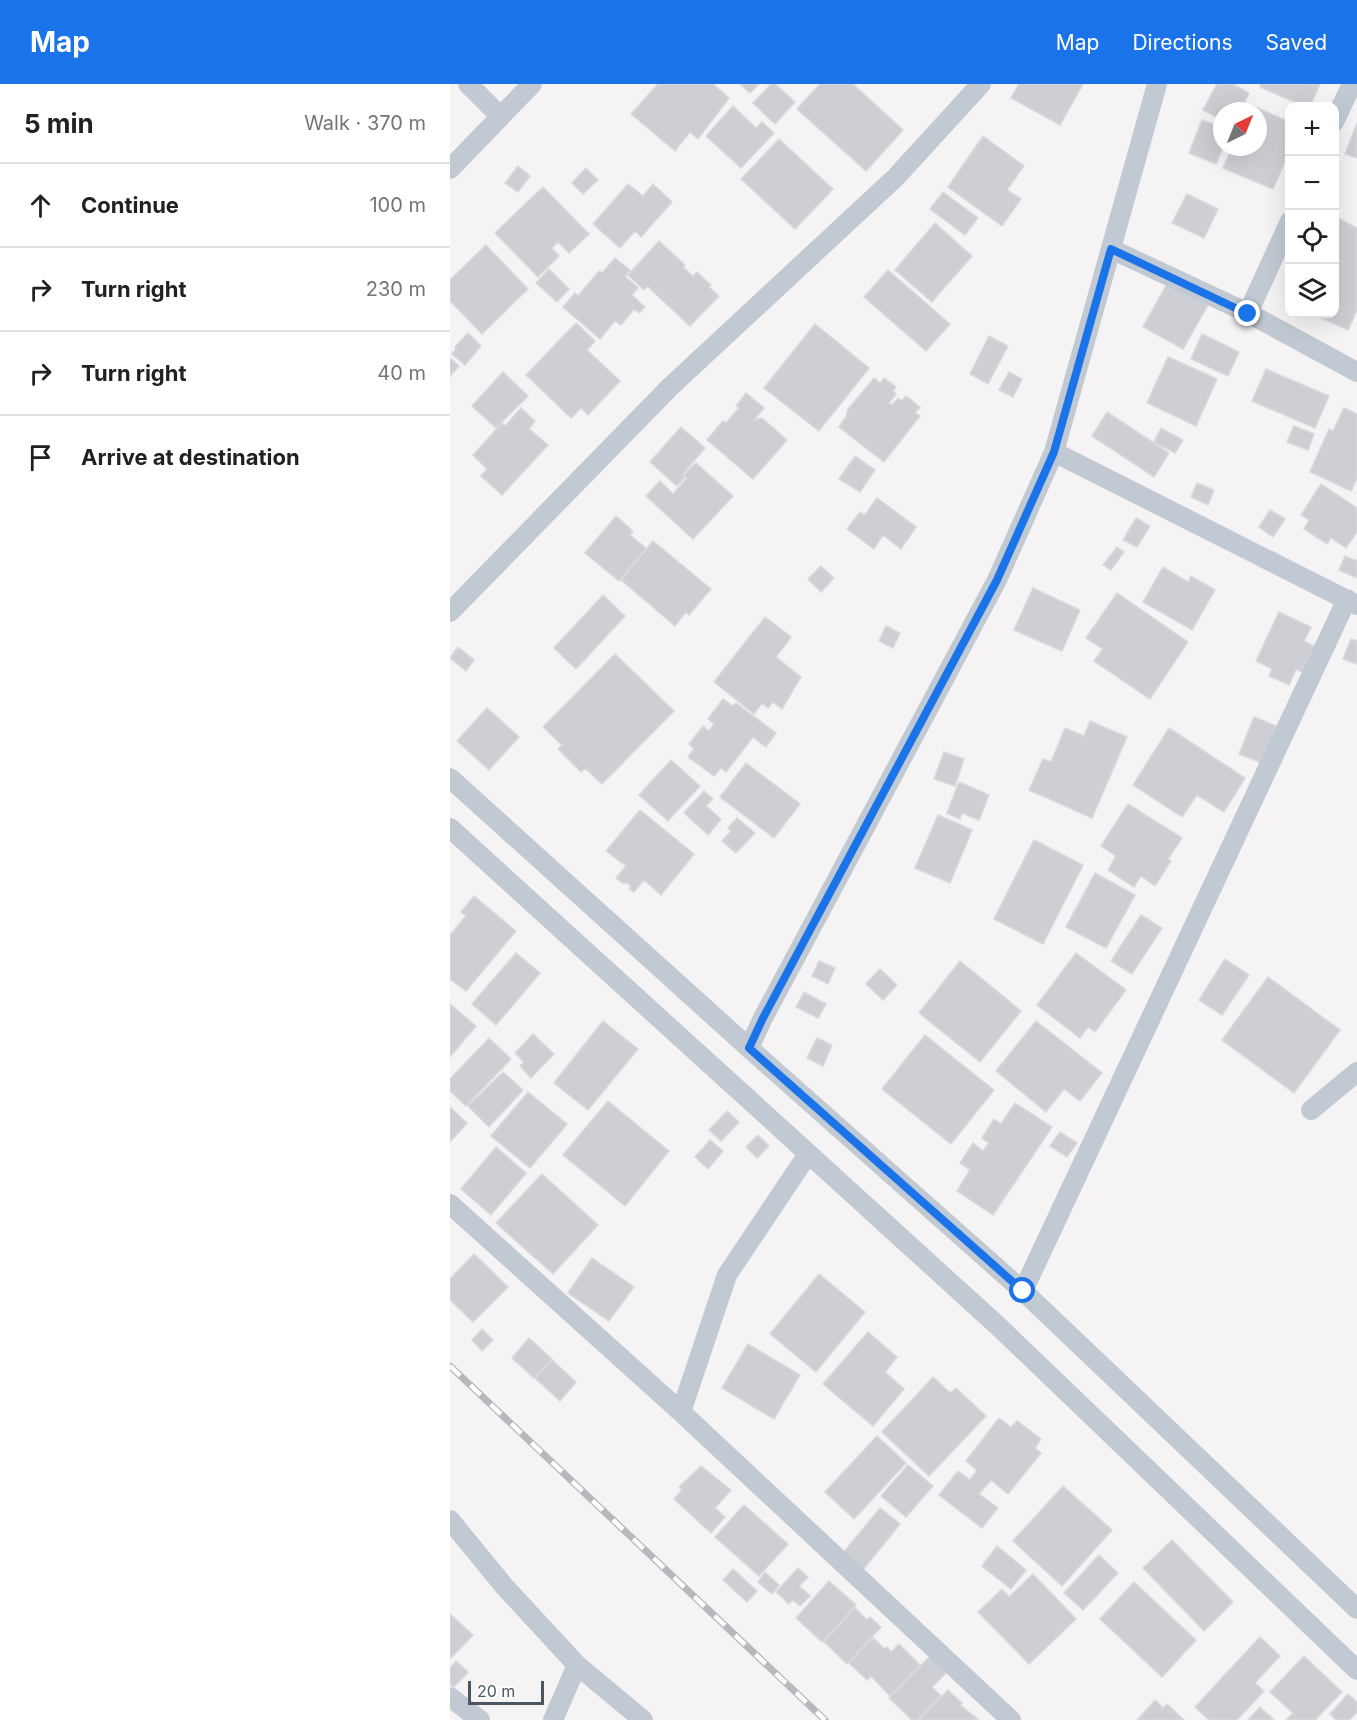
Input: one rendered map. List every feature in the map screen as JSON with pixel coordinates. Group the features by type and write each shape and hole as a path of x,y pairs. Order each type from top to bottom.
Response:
{"street":[{"path":"468,84 500,116"},
{"path":"450,169 531,84"},
{"path":"450,612 670,387 896,177 981,84"},
{"path":"749,1048 997,580 1054,452 1158,84"},
{"path":"1339,113 1352,84"},
{"path":"1248,314 1285,232"},
{"path":"1111,249 1248,314 1357,372"},
{"path":"1023,1291 1352,602 1054,452"},
{"path":"450,778 1023,1291 1357,1610"},
{"path":"450,828 998,1326 1357,1670"},
{"path":"1311,1110 1357,1072"},
{"path":"681,1412 727,1275 808,1154"},
{"path":"450,1204 681,1412 1011,1720"},
{"path":"450,1520 504,1586 577,1665 643,1720"},
{"path":"553,1720 577,1665"},
{"path":"450,1697 480,1720"}],"building":[{"path":"658,84 713,84 729,98 698,139 690,132 675,151 631,114"},
{"path":"740,84 759,84 750,93"},
{"path":"771,84 775,84 795,102 775,124 753,103"},
{"path":"820,84 853,84 903,130 866,171 797,109"},
{"path":"1019,84 1083,84 1060,125 1011,98"},
{"path":"1217,84 1233,84 1249,93 1244,102 1213,102 1213,115 1203,110"},
{"path":"1261,84 1320,84 1312,102 1295,102 1260,87"},
{"path":"733,106 756,128 762,122 774,133 741,168 706,136"},
{"path":"1267,112 1285,120 1285,161 1273,189 1223,168 1228,156 1267,156"},
{"path":"1202,120 1213,124 1213,156 1219,156 1216,164 1189,153"},
{"path":"1357,123 1357,158 1345,154"},
{"path":"983,136 1024,166 1007,190 1021,199 1002,226 948,187"},
{"path":"779,139 833,189 795,229 741,179"},
{"path":"518,166 530,176 518,192 505,183"},
{"path":"586,168 598,180 583,194 572,183"},
{"path":"628,184 643,196 653,184 672,202 641,237 635,231 620,248 593,224"},
{"path":"543,187 589,234 569,253 558,242 552,248 559,256 538,277 495,233"},
{"path":"943,192 978,218 965,235 930,209"},
{"path":"1187,194 1218,209 1204,238 1172,223"},
{"path":"1339,219 1357,228 1357,310 1348,330 1321,318 1339,318"},
{"path":"935,223 972,256 932,302 895,270"},
{"path":"659,241 685,265 683,267 693,276 697,272 719,296 690,326 647,286 644,290 628,275"},
{"path":"486,245 528,289 482,334 450,301 450,280"},
{"path":"615,258 630,270 625,276 638,288 632,295 645,307 639,313 634,309 621,325 615,321 600,339 563,307 575,293 578,296 599,271 602,273"},
{"path":"549,269 569,289 557,302 536,283"},
{"path":"888,270 950,324 926,351 864,297"},
{"path":"1168,282 1208,305 1183,349 1143,327"},
{"path":"576,323 595,341 587,350 620,381 588,415 581,408 571,418 526,375"},
{"path":"815,324 869,368 819,431 764,388"},
{"path":"468,333 481,346 465,365 452,354 455,347"},
{"path":"1202,334 1239,352 1228,376 1191,359"},
{"path":"989,336 1008,346 988,384 970,374"},
{"path":"1168,357 1217,379 1196,426 1147,403"},
{"path":"450,358 459,366 450,376"},
{"path":"1266,369 1329,396 1315,428 1252,401"},
{"path":"503,372 528,396 496,428 472,406"},
{"path":"1009,372 1022,379 1013,397 999,390"},
{"path":"874,378 880,383 884,378 896,387 893,391 896,394 889,403 892,405 898,398 901,401 906,396 920,407 915,413 920,416 884,462 839,427 848,409"},
{"path":"746,393 764,408 754,420 762,418 787,440 753,479 707,440 723,421 726,423 739,408 736,406"},
{"path":"521,408 535,421 529,429 548,445 502,495 481,476 487,469 473,455 502,423 505,426"},
{"path":"1344,408 1357,414 1357,478 1351,491 1310,472 1329,429 1333,431"},
{"path":"1107,412 1169,453 1154,477 1092,436"},
{"path":"1294,426 1314,434 1308,450 1287,442"},
{"path":"681,427 705,448 682,475 685,477 677,486 650,462"},
{"path":"1161,428 1183,440 1175,453 1154,442"},
{"path":"855,456 875,470 860,492 839,479"},
{"path":"696,463 733,496 693,539 646,496 660,481 673,494 687,478 684,475"},
{"path":"1197,483 1214,490 1208,505 1191,497"},
{"path":"1321,484 1357,508 1357,532 1346,548 1331,538 1327,544 1304,529 1309,520 1301,515"},
{"path":"877,498 916,527 901,549 883,535 874,549 847,529 860,512 865,515"},
{"path":"1270,510 1285,519 1273,537 1259,527"},
{"path":"616,516 633,531 630,535 646,548 619,581 585,553"},
{"path":"1136,518 1150,526 1137,547 1123,540"},
{"path":"653,541 711,589 689,615 686,612 675,626 621,580"},
{"path":"1117,547 1124,552 1111,570 1103,565"},
{"path":"1345,556 1357,561 1357,578 1339,570"},
{"path":"821,566 834,578 821,592 808,579"},
{"path":"1163,567 1188,582 1191,576 1215,590 1192,630 1143,602"},
{"path":"1033,588 1080,610 1062,651 1014,630"},
{"path":"1117,593 1188,642 1150,699 1094,661 1103,649 1086,638"},
{"path":"603,595 625,616 576,669 554,648"},
{"path":"1279,612 1311,627 1304,641 1314,646 1302,672 1296,669 1289,685 1269,676 1272,669 1256,661"},
{"path":"765,617 791,637 776,657 801,677 782,709 773,702 768,708 762,703 754,714 714,682"},
{"path":"886,626 900,633 893,648 879,641"},
{"path":"1351,639 1357,641 1357,664 1343,659"},
{"path":"458,647 474,660 466,671 450,658"},
{"path":"615,654 674,711 602,784 585,768 581,772 558,749 562,745 543,727"},
{"path":"723,699 733,706 736,703 776,733 766,747 753,737 726,772 721,768 714,776 688,757 694,749 689,744 703,726 709,731 714,724 708,719"},
{"path":"487,708 519,737 489,770 457,741"},
{"path":"1254,717 1276,726 1262,763 1239,754"},
{"path":"1090,721 1127,737 1092,818 1029,790 1043,759 1051,762 1065,728 1084,736"},
{"path":"1169,728 1245,778 1224,812 1197,795 1182,817 1133,785"},
{"path":"944,752 964,759 955,786 934,779"},
{"path":"671,760 700,786 668,821 639,795"},
{"path":"746,763 800,804 774,838 720,797"},
{"path":"959,782 989,795 979,820 962,813 960,819 947,813"},
{"path":"704,791 713,799 706,806 721,819 708,835 684,813"},
{"path":"1128,804 1182,838 1168,859 1171,861 1155,886 1141,876 1134,887 1108,870 1116,856 1101,846"},
{"path":"640,810 694,854 661,895 644,880 634,892 629,889 631,886 616,878 626,866 606,851"},
{"path":"938,815 972,830 950,883 915,868"},
{"path":"737,818 755,833 736,853 722,841 731,831 728,828"},
{"path":"1034,840 1083,865 1043,944 994,919"},
{"path":"1095,873 1135,895 1106,948 1066,927"},
{"path":"474,896 516,931 466,991 450,979 450,935 466,916 461,912"},
{"path":"1141,915 1162,928 1132,974 1111,961"},
{"path":"516,953 540,973 496,1025 472,1004"},
{"path":"1076,953 1126,990 1095,1032 1088,1027 1080,1038 1037,1005"},
{"path":"1225,959 1249,975 1222,1015 1199,1000"},
{"path":"819,961 835,968 828,984 812,976"},
{"path":"960,961 1021,1011 980,1062 919,1013"},
{"path":"880,969 897,985 883,1000 866,984"},
{"path":"1268,977 1340,1030 1294,1093 1222,1040"},
{"path":"804,992 826,1004 818,1018 796,1007"},
{"path":"450,1004 476,1026 450,1057"},
{"path":"603,1021 638,1049 588,1110 554,1083"},
{"path":"1036,1021 1102,1073 1080,1101 1064,1089 1046,1112 996,1071"},
{"path":"533,1034 554,1054 531,1078 520,1066 524,1062 515,1053"},
{"path":"925,1035 994,1090 951,1144 882,1089"},
{"path":"489,1038 511,1059 466,1106 450,1091 450,1079"},
{"path":"817,1038 832,1045 823,1066 807,1058"},
{"path":"503,1072 523,1090 489,1127 468,1106"},
{"path":"528,1092 567,1124 530,1168 491,1136"},
{"path":"608,1101 669,1151 625,1206 563,1155"},
{"path":"1015,1103 1052,1127 993,1215 957,1191 970,1170 960,1163 973,1143 983,1151 989,1143 982,1138 994,1119 1001,1124"},
{"path":"450,1107 467,1123 450,1142"},
{"path":"727,1111 739,1122 721,1141 709,1130"},
{"path":"1060,1132 1077,1143 1067,1157 1050,1146"},
{"path":"758,1135 769,1146 757,1158 746,1147"},
{"path":"710,1140 723,1151 708,1169 695,1157"},
{"path":"496,1147 526,1173 491,1215 461,1189"},
{"path":"542,1174 598,1225 553,1274 496,1223"},
{"path":"474,1254 508,1287 473,1322 450,1300 450,1279"},
{"path":"592,1258 634,1287 609,1321 568,1293"},
{"path":"819,1274 865,1312 816,1372 770,1334"},
{"path":"482,1329 493,1340 482,1351 472,1340"},
{"path":"868,1332 897,1357 885,1372 904,1389 873,1426 823,1384"},
{"path":"529,1338 552,1359 534,1378 512,1358"},
{"path":"748,1344 800,1375 774,1419 722,1388"},
{"path":"552,1360 576,1382 560,1401 535,1378"},
{"path":"933,1377 950,1393 956,1388 986,1416 929,1476 882,1432"},
{"path":"999,1418 1011,1427 1017,1421 1041,1439 1035,1448 1041,1453 1008,1494 991,1480 979,1494 998,1508 982,1528 939,1495 958,1471 970,1480 977,1470 966,1461"},
{"path":"877,1436 906,1463 854,1519 825,1492"},
{"path":"908,1465 933,1486 906,1517 881,1496"},
{"path":"701,1466 731,1490 715,1508 725,1517 711,1533 674,1499 682,1490 679,1487"},
{"path":"1063,1486 1112,1530 1062,1586 1013,1541"},
{"path":"744,1505 788,1544 759,1576 715,1537"},
{"path":"880,1508 900,1524 863,1570 843,1553"},
{"path":"1172,1540 1233,1602 1204,1631 1143,1568"},
{"path":"997,1546 1026,1570 1011,1589 982,1566"},
{"path":"1099,1555 1118,1573 1083,1610 1064,1593"},
{"path":"798,1568 808,1577 799,1586 810,1596 800,1606 793,1600 789,1604 776,1592"},
{"path":"733,1569 757,1591 747,1602 723,1580"},
{"path":"765,1572 779,1585 772,1594 758,1582"},
{"path":"1033,1574 1076,1619 1029,1664 978,1612 1002,1589 1009,1597"},
{"path":"829,1581 856,1605 822,1642 796,1618"},
{"path":"1134,1582 1196,1640 1162,1677 1100,1619"},
{"path":"855,1608 867,1620 870,1617 881,1627 847,1664 824,1642"},
{"path":"450,1614 473,1635 450,1659"},
{"path":"1260,1637 1280,1656 1255,1683 1264,1691 1237,1720 1209,1720 1195,1707"},
{"path":"873,1638 891,1652 899,1644 920,1665 890,1696 871,1676 867,1680 849,1663"},
{"path":"930,1656 946,1673 932,1687 941,1696 917,1720 912,1720 889,1698"},
{"path":"1304,1656 1342,1692 1315,1720 1286,1720 1293,1713 1270,1692"},
{"path":"456,1661 468,1672 454,1687 450,1684 450,1668"},
{"path":"948,1690 962,1703 960,1705 979,1720 919,1720"},
{"path":"1348,1694 1357,1702 1357,1712 1349,1720 1336,1720 1330,1714"},
{"path":"1155,1700 1163,1708 1167,1704 1184,1720 1137,1720"},
{"path":"1260,1707 1274,1720 1248,1720"}],"railway":[{"path":"450,1366 825,1720"}],"route":[{"path":"1023,1291 749,1048 997,580 1054,452 1111,249 1248,314"}]}
